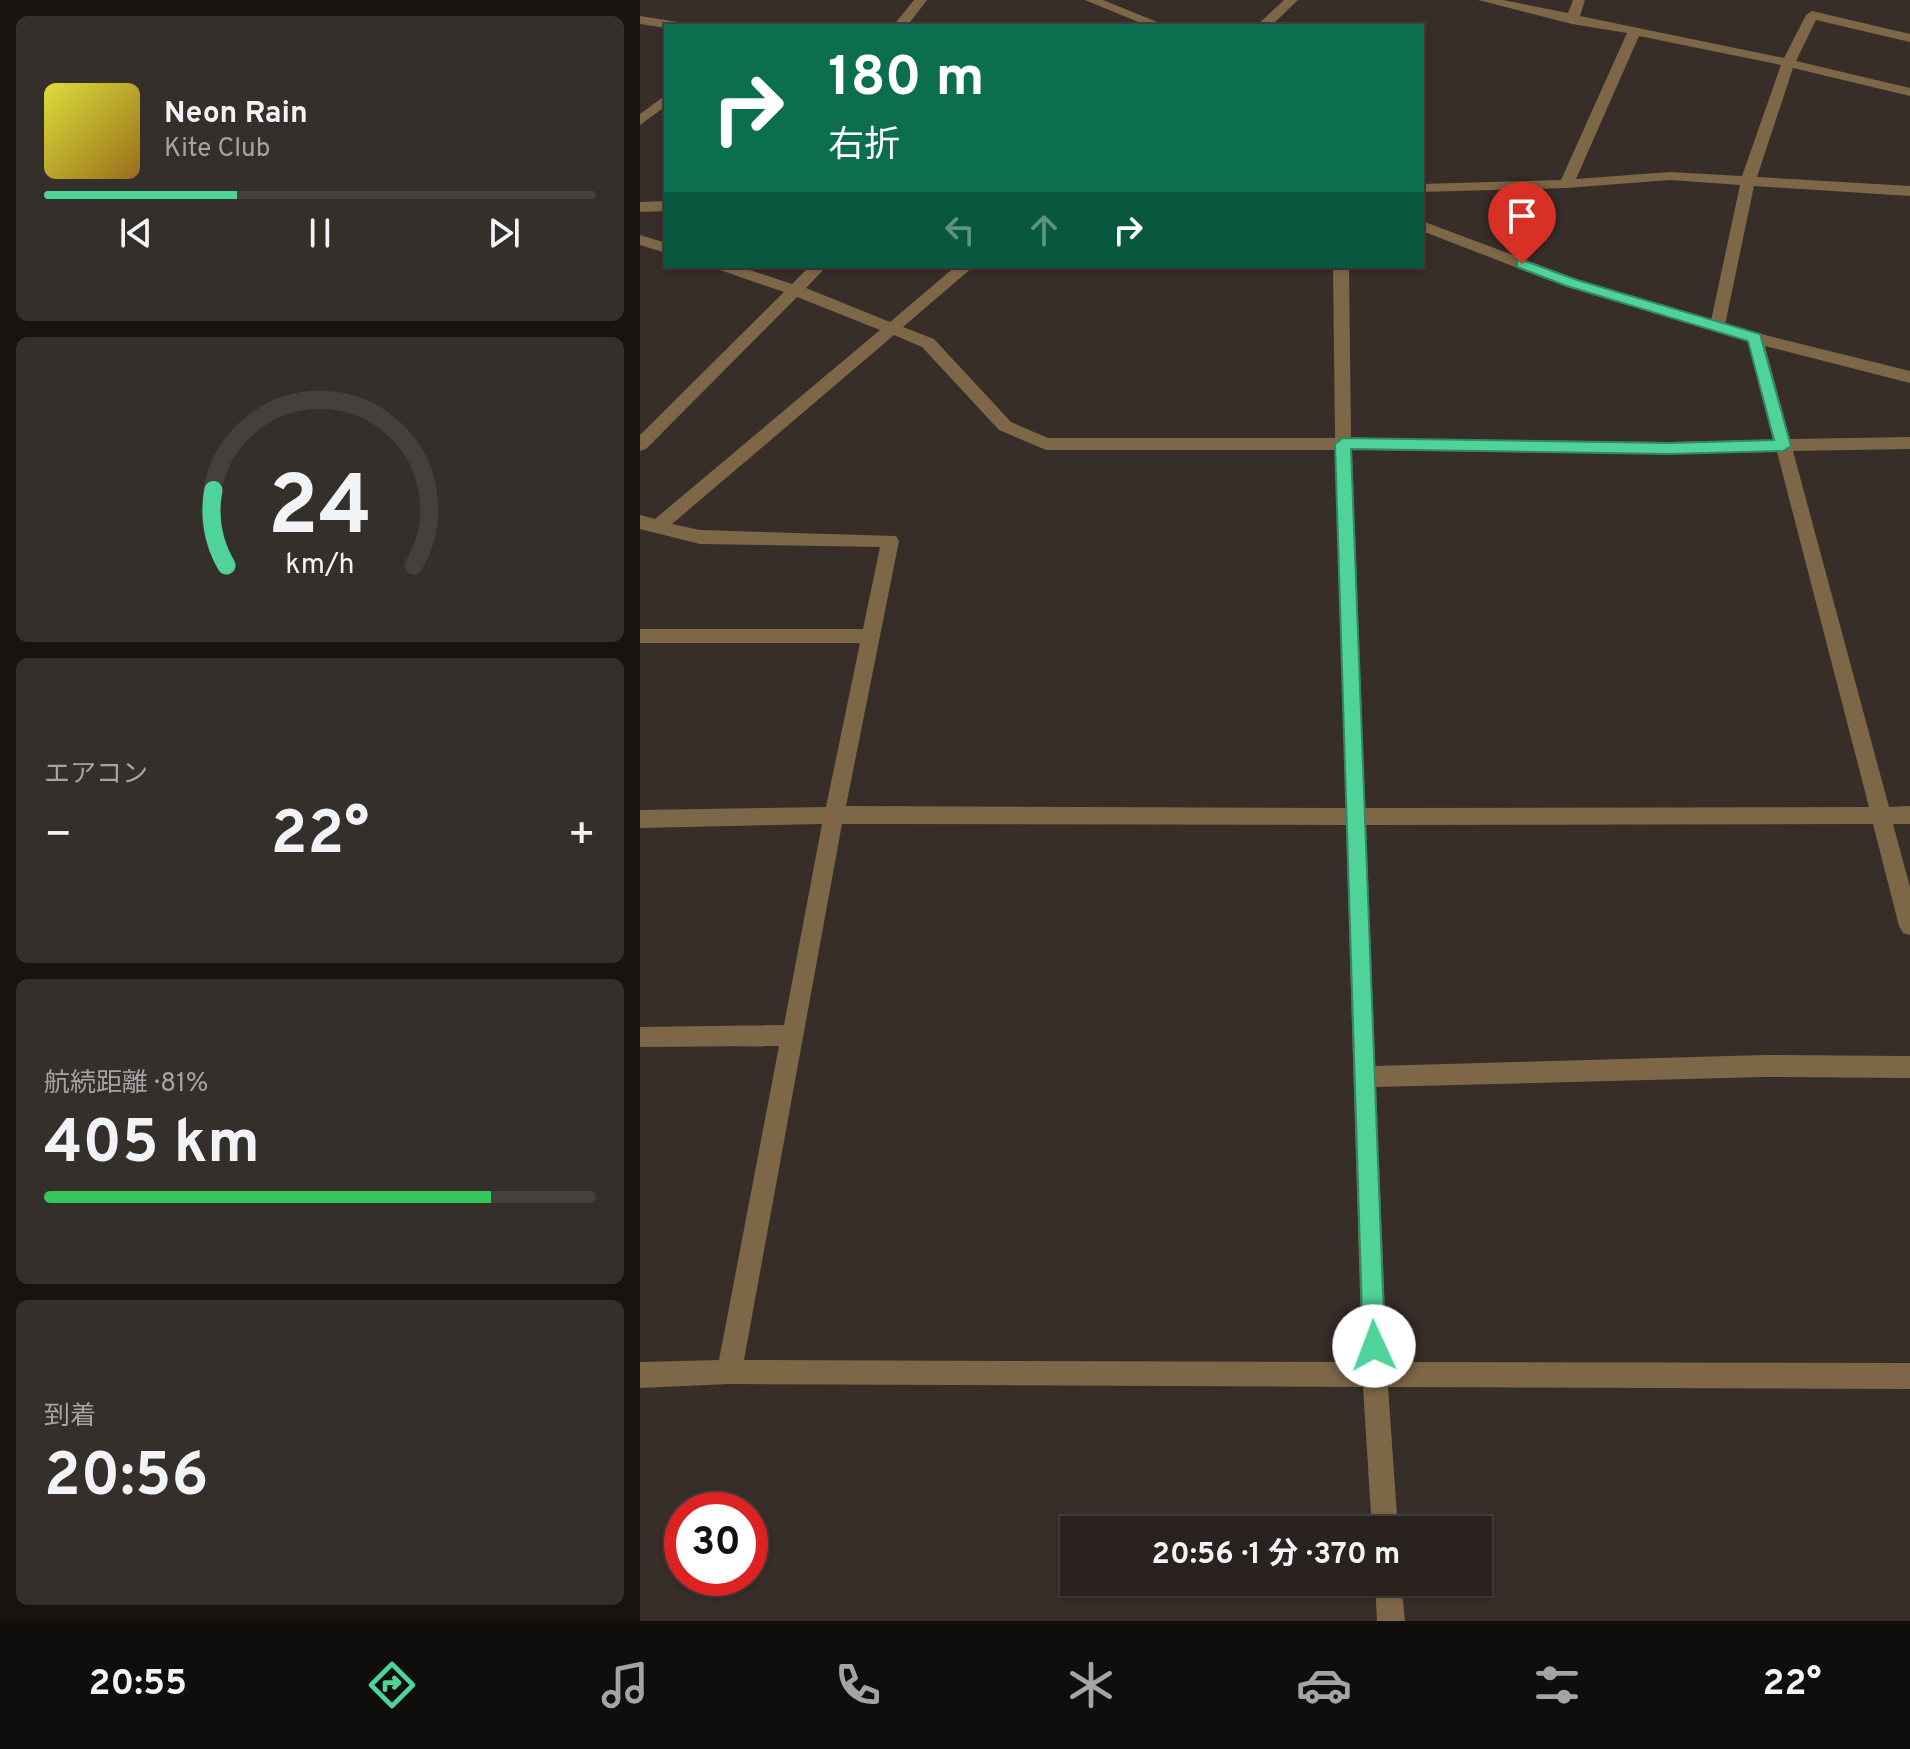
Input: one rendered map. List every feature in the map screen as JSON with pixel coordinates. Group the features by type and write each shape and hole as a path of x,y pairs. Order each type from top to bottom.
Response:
{"street":[{"path":"902,24 921,0"},
{"path":"1091,0 1155,24"},
{"path":"1265,24 1292,0"},
{"path":"1484,0 1786,62 1910,92"},
{"path":"1572,20 1579,0"},
{"path":"1717,328 1745,181 1786,62 1812,15 1910,38"},
{"path":"640,20 665,24"},
{"path":"1566,184 1634,33"},
{"path":"640,121 664,101"},
{"path":"1424,188 1566,184 1670,176 1910,191"},
{"path":"640,207 664,206"},
{"path":"1424,227 1572,283 1717,328 1910,377"},
{"path":"640,240 664,247"},
{"path":"728,268 793,289 928,343 1005,426 1046,444 1669,448 1910,443"},
{"path":"640,445 817,268"},
{"path":"649,524 964,268"},
{"path":"1341,268 1343,444 1375,1376 1384,1516"},
{"path":"1755,338 1910,926"},
{"path":"649,524 700,537 890,541 834,815 729,1372"},
{"path":"640,636 870,636"},
{"path":"640,819 834,815 1747,818 1910,815"},
{"path":"640,1037 794,1035"},
{"path":"1365,1077 1764,1066 1910,1067"},
{"path":"640,1375 729,1372 1910,1376"},
{"path":"1389,1596 1391,1621"}],"route":[{"path":"1374,1346 1343,444 1669,448 1783,446 1755,338 1572,283 1522,264"}]}
